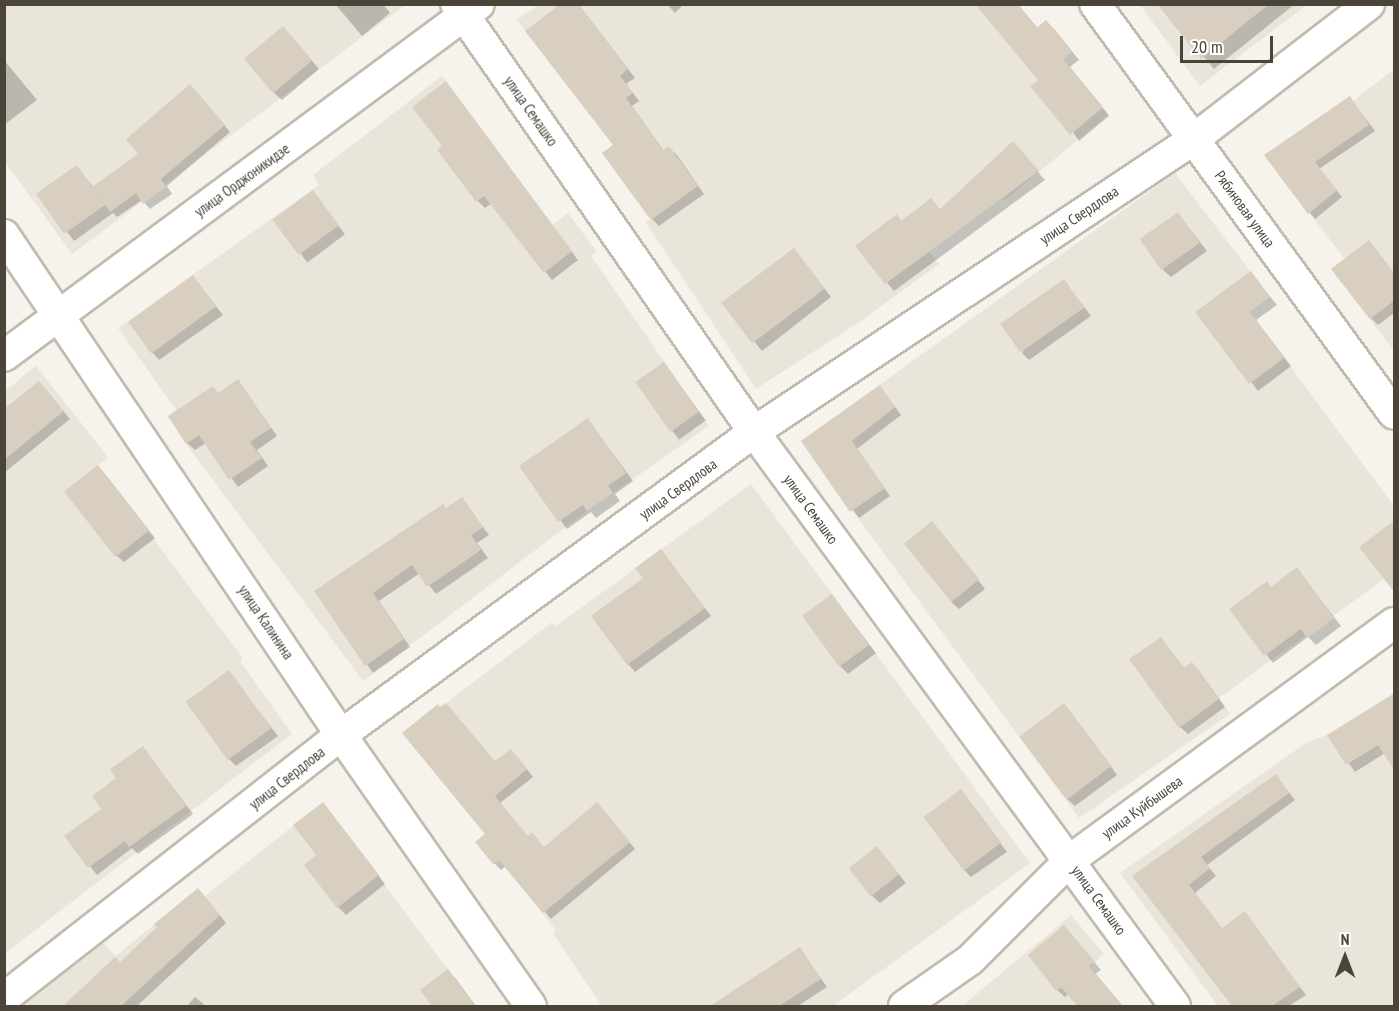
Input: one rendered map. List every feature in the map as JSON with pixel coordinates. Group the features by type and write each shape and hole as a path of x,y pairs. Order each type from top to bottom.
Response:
{"street":[{"name":"Рябиновая улица","path":"1095,4 1395,414"},
{"name":"улица Свердлова","path":"4,998 342,735 754,432 1194,139 1369,4"},
{"name":"улица Орджоникидзе","path":"4,356 467,8"},
{"name":"улица Семашко","path":"467,8 754,432 1175,1006"},
{"name":"улица Калинина","path":"4,235 60,314 342,735 531,1006"},
{"name":"улица Куйбышева","path":"904,1006 970,960 1070,860 1395,623"}],"shaded area":[{"path":"539,4 1018,5 1037,27 1046,20 1072,52 1063,59 1109,114 1005,200 1002,196 929,251 939,264 861,321 756,389 646,223 650,219 602,153 613,145 517,20"},
{"path":"4,5 405,5 72,254 5,162"},
{"path":"1140,5 1307,5 1200,86"},
{"path":"1394,69 1394,351 1331,269 1344,259 1264,155 1350,96 1353,101"},
{"path":"442,76 552,225 568,213 597,252 591,256 709,426 587,511 363,681 186,444 168,416 176,410 118,328 319,185 313,175"},
{"path":"1175,173 1270,297 1250,312 1394,506 1394,572 1219,698 1230,714 1079,818 801,441"},
{"path":"36,366 108,457 98,465 243,658 240,661 292,734 5,953 5,391"},
{"path":"751,484 1030,863 833,1006 602,1006 553,933 556,930 499,860 493,864 475,842 485,834 402,733 438,704 441,707 552,622 556,626"},
{"path":"1394,693 1394,1006 1218,1006 1120,873 1306,743 1327,735"},
{"path":"323,802 475,1006 12,1006 94,935 116,956 198,888 205,896"},
{"path":"1071,915 1104,954 1090,966 1123,1006 962,1006"}],"building":[{"path":"560,4 578,4 628,69 620,76 633,93 626,98 663,150 669,146 698,186 651,220 602,153 613,145 525,31"},
{"path":"975,4 1018,4 1037,28 1046,20 1072,52 1063,59 1103,107 1070,135 1030,86 1038,80"},
{"path":"1157,4 1269,4 1201,59"},
{"path":"283,26 312,60 273,93 244,59"},
{"path":"446,81 572,251 544,273 484,196 476,202 437,150 442,146 412,107"},
{"path":"190,84 225,125 161,179 166,187 143,204 136,193 110,212 92,187 138,154 126,139"},
{"path":"1350,96 1369,125 1315,162 1337,190 1308,214 1264,155"},
{"path":"1013,141 1039,171 885,284 855,246 897,214 901,221 931,198 940,209"},
{"path":"77,165 105,205 64,234 36,194"},
{"path":"313,190 339,226 298,255 273,219"},
{"path":"1178,212 1200,243 1161,270 1139,239"},
{"path":"1369,240 1395,274 1395,300 1370,319 1331,269"},
{"path":"794,248 825,289 752,343 721,303"},
{"path":"1251,271 1270,297 1250,312 1284,358 1249,384 1195,312"},
{"path":"193,275 216,307 151,354 128,322"},
{"path":"1064,279 1084,308 1020,352 1000,324"},
{"path":"664,362 699,412 670,432 635,382"},
{"path":"238,379 271,428 250,442 262,458 229,480 199,435 186,444 168,416 213,386 218,393"},
{"path":"39,381 64,411 4,460 4,409"},
{"path":"880,385 895,407 852,441 885,488 850,512 801,441"},
{"path":"588,418 626,473 608,486 613,493 587,511 583,505 558,522 519,466"},
{"path":"98,465 149,530 115,557 64,491"},
{"path":"462,497 483,527 471,535 481,550 427,587 412,565 373,593 404,639 365,666 314,591 443,504 446,508"},
{"path":"1395,520 1395,593 1359,547"},
{"path":"932,521 979,579 951,602 904,544"},
{"path":"661,549 705,608 627,665 591,616 643,578 635,568"},
{"path":"1297,567 1334,618 1307,638 1301,629 1264,656 1229,609 1267,581 1271,587"},
{"path":"832,594 869,645 839,667 802,616"},
{"path":"1161,637 1184,668 1192,662 1219,699 1179,728 1129,659"},
{"path":"229,670 271,728 228,760 185,702"},
{"path":"1395,693 1395,771 1378,745 1346,765 1327,735"},
{"path":"446,703 495,761 511,749 527,769 495,796 528,836 532,832 544,847 597,802 630,842 543,913 499,860 493,864 475,842 485,834 402,733 438,704 440,707"},
{"path":"1064,703 1112,766 1067,800 1019,737"},
{"path":"143,746 186,806 129,847 125,841 88,868 64,836 101,809 92,796 116,778 110,769"},
{"path":"1276,774 1289,793 1201,857 1210,868 1189,885 1222,928 1245,911 1300,987 1272,1006 1232,1006 1132,876"},
{"path":"961,789 1001,843 964,871 923,817"},
{"path":"323,802 379,875 337,908 304,865 316,855 293,825"},
{"path":"877,846 899,874 871,897 849,868"},
{"path":"198,888 220,915 121,1006 63,1006 115,957 120,962 157,927 154,924"},
{"path":"1064,925 1095,962 1089,966 1123,1006 1077,1006 1061,987 1056,991 1028,955"},
{"path":"800,947 821,979 779,1006 710,1006"},
{"path":"448,969 475,1006 432,1006 420,990"}]}
